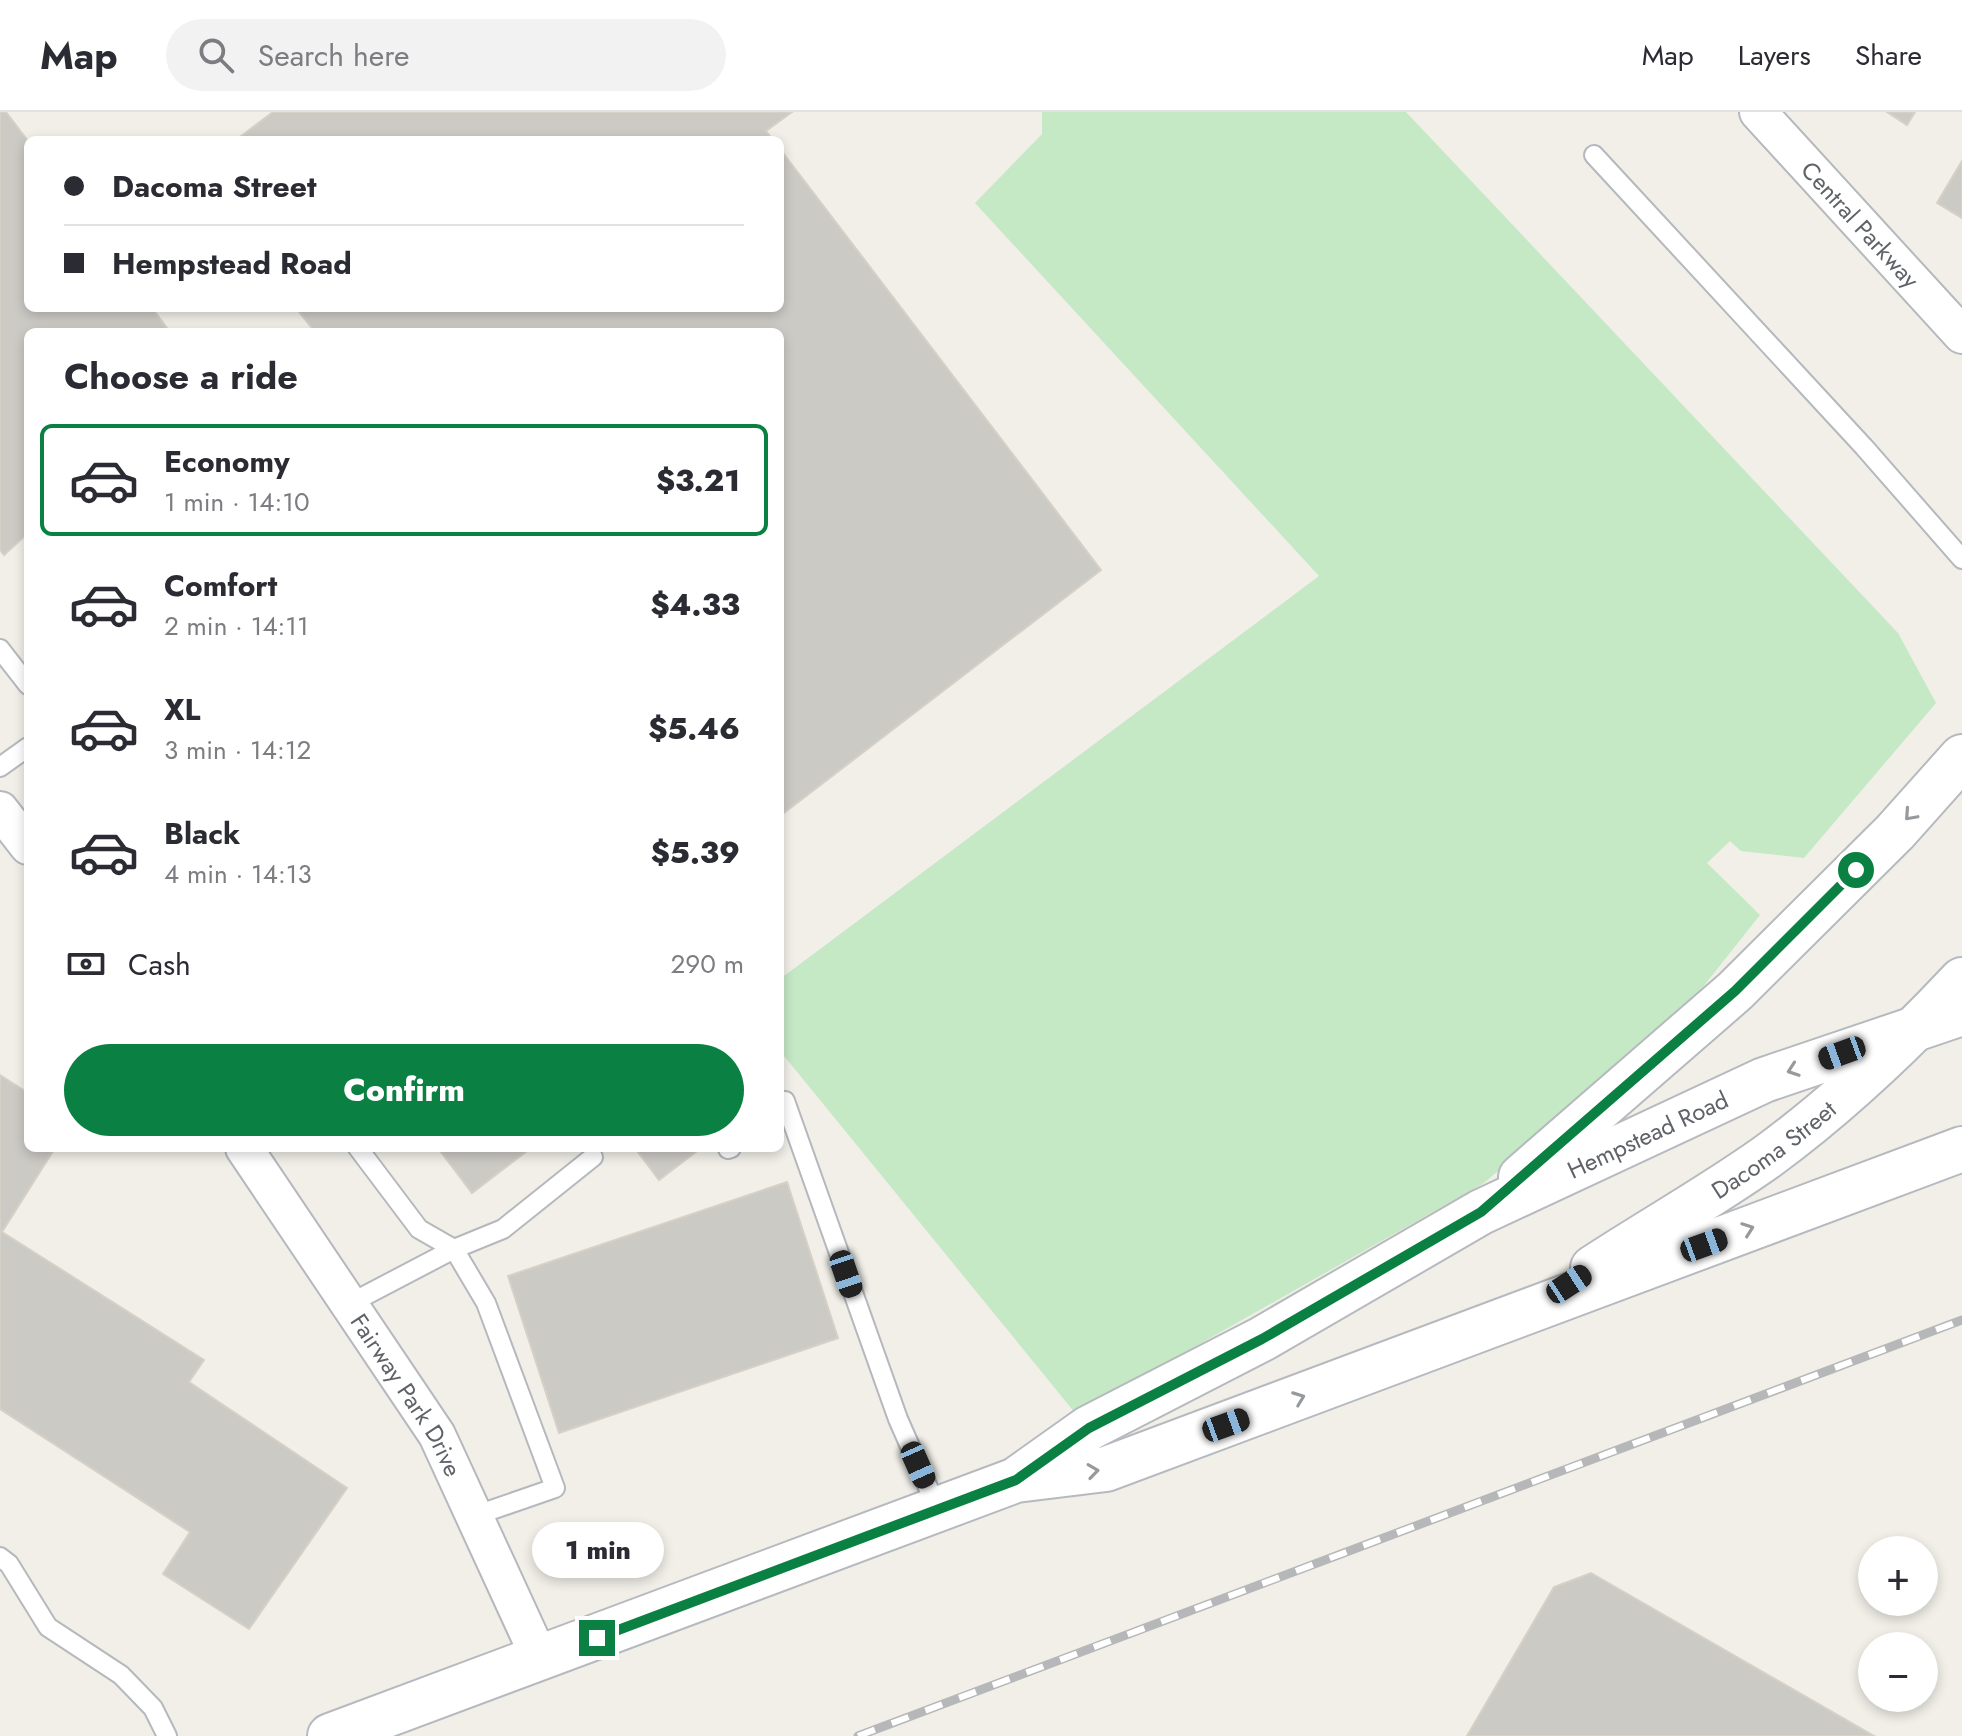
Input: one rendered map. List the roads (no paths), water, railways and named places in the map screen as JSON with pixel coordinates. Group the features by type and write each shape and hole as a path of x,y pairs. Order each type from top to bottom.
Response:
{"main road":[{"path":"1481,1212 1735,991 1895,832 1962,757"},
{"name":"Dacoma Street","path":"1522,1314 1767,1156 1842,1098 1919,1026 1962,980"},
{"name":"Hempstead Road","path":"1016,1480 1089,1428 1262,1339 1481,1212 1764,1080 1962,1013"},
{"name":"Hempstead Road","path":"330,1736 1016,1480 1106,1469 1962,1149"}],"street":[{"name":"Central Parkway","path":"1758,112 1962,335"},
{"path":"0,810 24,841"},
{"name":"Fairway Park Drive","path":"247,1152 437,1435 540,1659"}],"lane":[{"path":"1594,155 1864,447 1962,559"},
{"path":"0,649 24,680"},
{"path":"0,767 24,750"},
{"path":"784,1107 898,1419 938,1510"},
{"path":"361,1152 419,1229 454,1249 486,1303 555,1488 474,1516"},
{"path":"349,1304 454,1249 503,1229 593,1157"},
{"path":"0,1557 9,1564 48,1627 121,1675 153,1708 167,1736"}],"railway":[{"path":"858,1736 1962,1320"}]}
